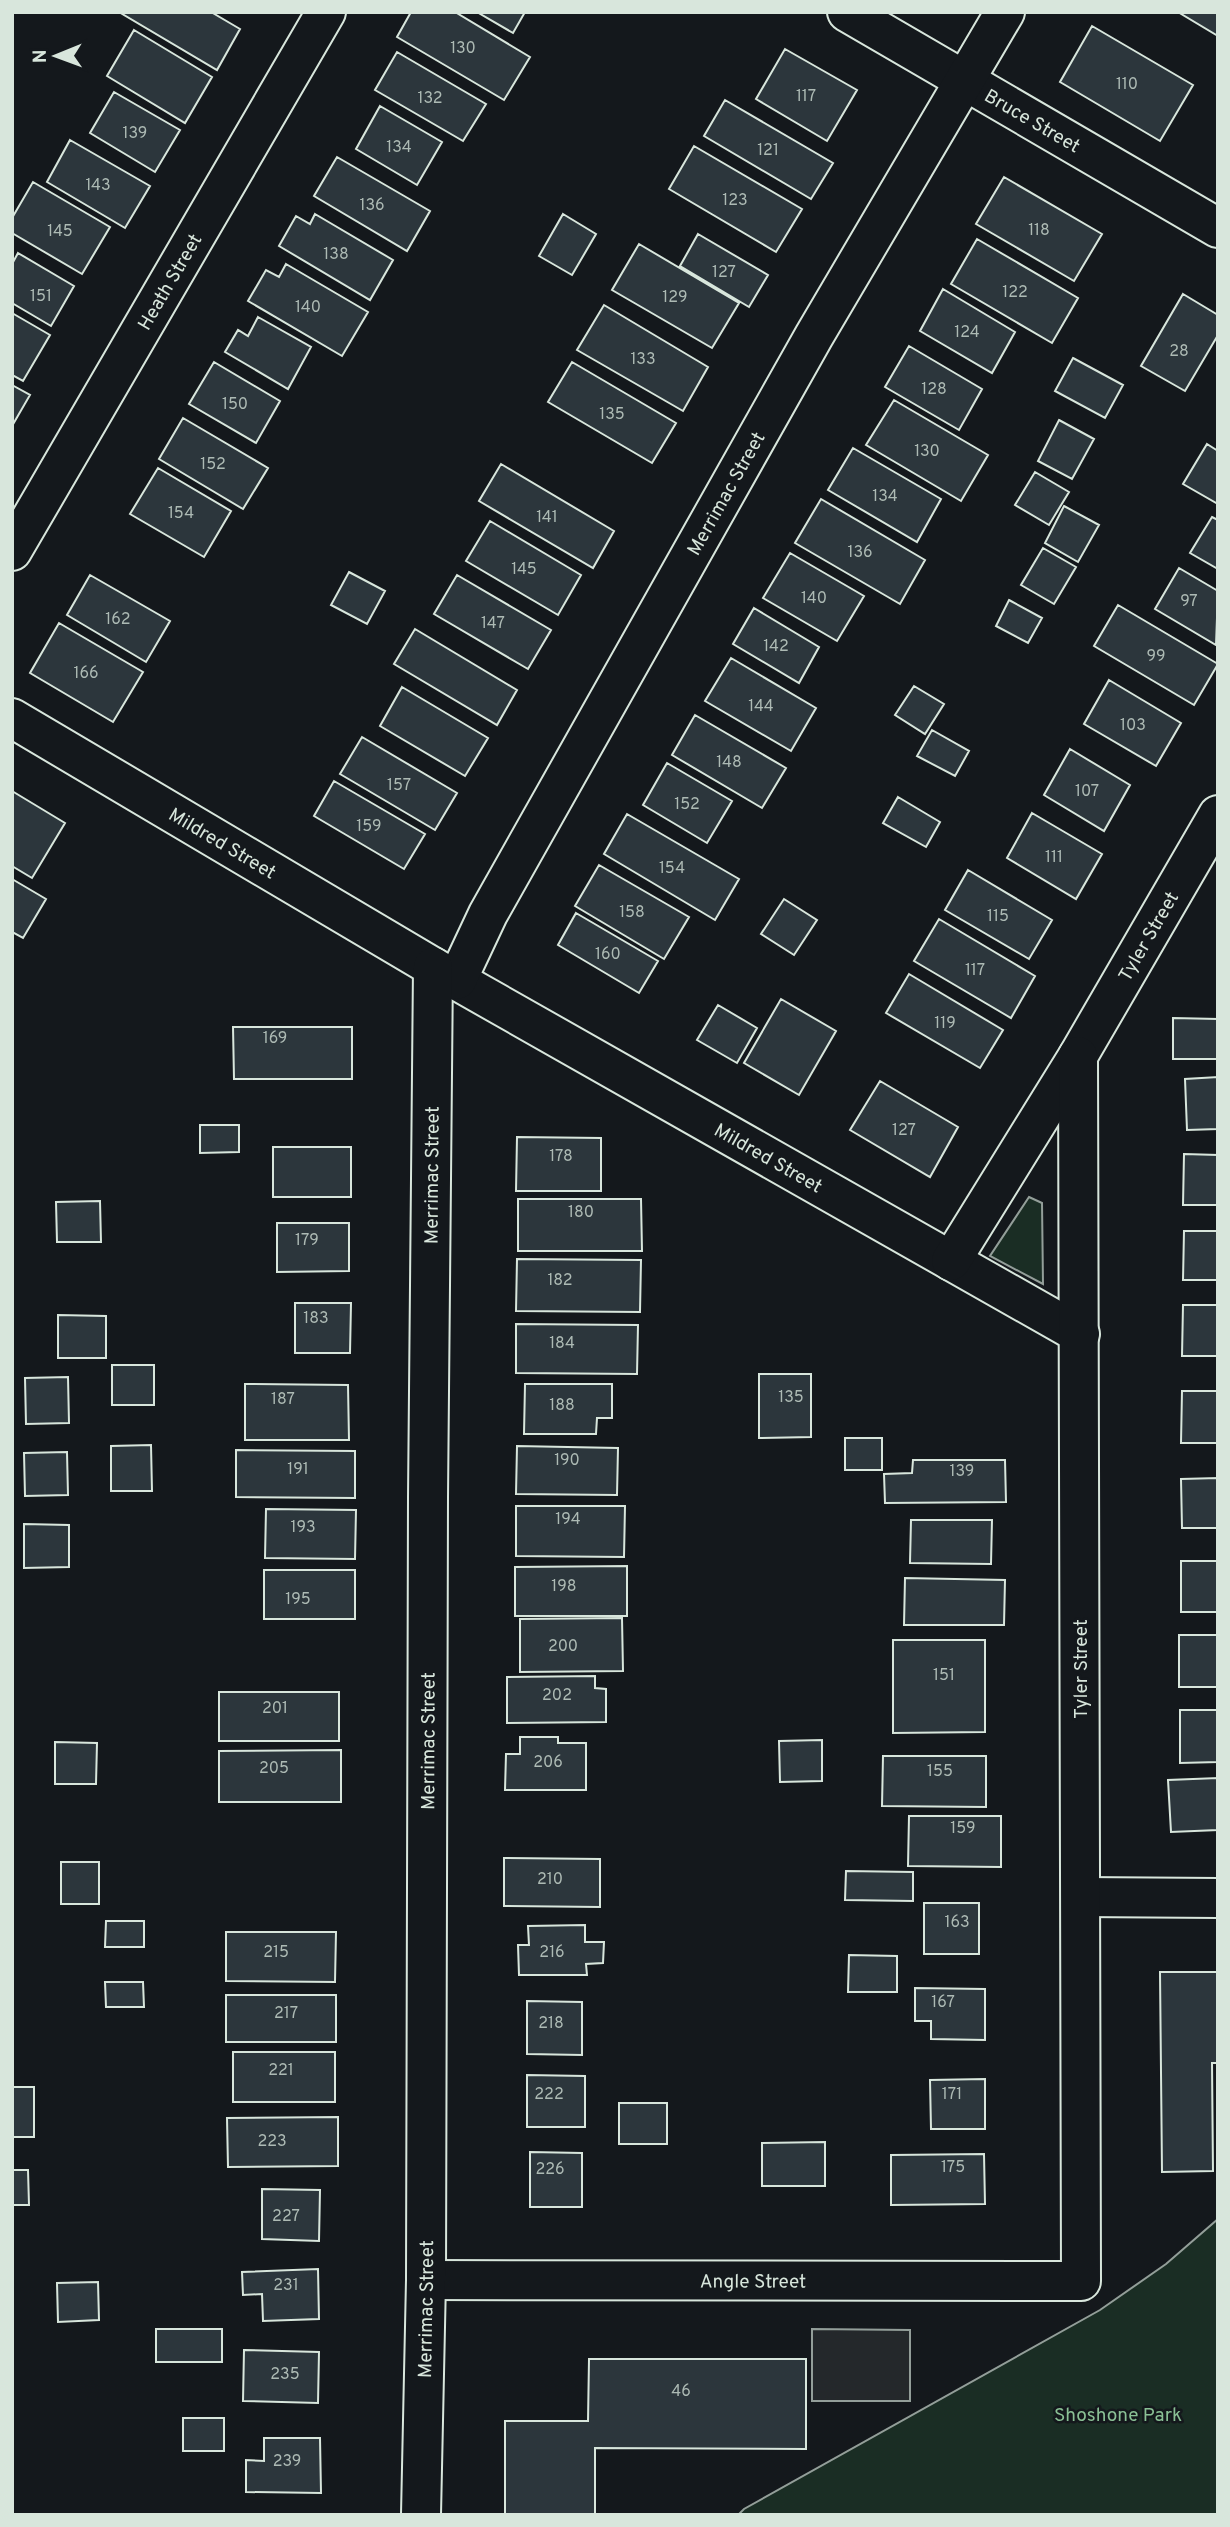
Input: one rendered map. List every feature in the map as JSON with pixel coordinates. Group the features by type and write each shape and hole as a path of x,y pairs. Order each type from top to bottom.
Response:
{"street":[{"name":"Heath Street","path":"12,551 326,12"},
{"name":"Bruce Street","path":"847,12 1218,228"},
{"name":"Merrimac Street","path":"421,2515 426,2280 428,1567 445,974 488,914 814,336 1005,12"},
{"name":"Mildred Street","path":"12,718 445,974 1080,1334"},
{"name":"Tyler Street","path":"951,1261 1079,1056 1218,816"},
{"name":"Tyler Street","path":"1079,1056 1082,2281"},
{"path":"1081,1897 1218,1898"},
{"name":"Angle Street","path":"426,2280 1082,2281"}],"green space":[{"path":"1029,1197 1042,1203 1043,1284 990,1256"},
{"name":"Shoshone Park","path":"1218,2219 1218,2515 738,2515 744,2509 1100,2310 1166,2264"}],"shaded area":[{"path":"812,2329 910,2330 910,2401 812,2401"}],"building":[{"path":"119,12 211,12 240,29 217,70"},
{"path":"411,12 455,12 530,57 504,100 397,37"},
{"path":"477,12 525,12 513,33"},
{"path":"1178,12 1218,12 1218,36"},
{"path":"1092,26 1193,85 1160,141 1060,82"},
{"path":"134,30 212,77 185,123 107,76"},
{"path":"785,49 857,90 827,141 756,99"},
{"path":"397,52 486,104 463,141 375,90"},
{"path":"114,92 180,130 155,172 90,133"},
{"path":"725,100 833,163 811,199 704,136"},
{"path":"380,106 442,142 417,185 356,149"},
{"path":"70,140 150,186 125,228 47,182"},
{"path":"694,146 802,209 776,252 669,189"},
{"path":"337,157 430,211 407,251 314,196"},
{"path":"1004,177 1102,234 1074,281 976,224"},
{"path":"33,182 110,227 82,274 12,233 12,218"},
{"path":"315,214 393,260 370,300 279,246 296,216 310,224"},
{"path":"563,214 596,234 572,275 539,256"},
{"path":"698,234 768,275 749,307 680,266"},
{"path":"977,239 1078,298 1052,343 951,284"},
{"path":"639,244 739,303 712,348 612,290"},
{"path":"18,253 74,286 51,326 12,303 12,264"},
{"path":"286,264 368,312 342,356 248,301 266,270 279,277"},
{"path":"943,289 1015,332 992,373 920,331"},
{"path":"1183,294 1218,315 1218,335 1185,391 1141,366"},
{"path":"604,305 708,367 683,411 577,350"},
{"path":"12,313 50,335 23,381 12,375"},
{"path":"258,317 311,347 288,389 225,352 238,330 248,336"},
{"path":"909,346 982,389 959,430 885,387"},
{"path":"1073,358 1123,385 1105,418 1055,391"},
{"path":"214,362 280,401 256,443 189,404"},
{"path":"572,362 676,423 652,463 548,402"},
{"path":"12,385 30,395 12,426"},
{"path":"894,400 988,455 961,501 866,445"},
{"path":"183,418 268,468 243,509 159,459"},
{"path":"1059,420 1094,439 1072,479 1038,461"},
{"path":"1207,444 1218,451 1218,504 1183,484"},
{"path":"853,448 941,499 917,542 828,490"},
{"path":"501,464 614,531 593,568 479,501"},
{"path":"158,468 231,511 204,557 130,514"},
{"path":"1035,472 1069,492 1049,525 1015,505"},
{"path":"821,499 925,560 900,604 795,543"},
{"path":"1064,506 1099,525 1078,562 1045,543"},
{"path":"1212,517 1218,520 1218,569 1190,553"},
{"path":"490,521 581,575 558,615 466,561"},
{"path":"1043,548 1076,567 1054,604 1021,585"},
{"path":"790,553 864,596 837,641 763,598"},
{"path":"1179,568 1218,591 1216,645 1155,609"},
{"path":"349,572 385,591 367,624 331,605"},
{"path":"90,575 170,621 146,662 67,615"},
{"path":"457,575 551,630 528,669 434,614"},
{"path":"1009,600 1042,618 1028,643 996,626"},
{"path":"1118,605 1218,664 1194,705 1094,646"},
{"path":"754,608 819,647 799,683 733,644"},
{"path":"59,623 143,672 113,722 30,673"},
{"path":"415,629 517,690 497,725 394,664"},
{"path":"731,658 816,708 791,751 705,701"},
{"path":"1109,680 1181,723 1156,766 1084,724"},
{"path":"914,686 944,704 925,734 895,715"},
{"path":"402,687 488,738 465,776 380,726"},
{"path":"695,715 786,768 762,808 672,755"},
{"path":"932,730 969,751 955,776 917,756"},
{"path":"362,737 457,793 435,830 340,774"},
{"path":"1070,749 1130,785 1104,831 1044,795"},
{"path":"667,763 732,801 707,843 643,805"},
{"path":"334,781 425,834 404,869 314,816"},
{"path":"12,791 65,823 32,878 12,866"},
{"path":"898,797 940,822 926,847 883,823"},
{"path":"1032,813 1102,854 1076,899 1007,858"},
{"path":"627,814 739,879 715,920 604,854"},
{"path":"599,865 689,917 664,959 575,906"},
{"path":"968,870 1052,920 1029,959 945,910"},
{"path":"12,879 46,899 23,938 12,932"},
{"path":"784,899 817,920 794,955 761,934"},
{"path":"576,913 658,961 639,993 558,945"},
{"path":"939,919 1035,976 1011,1018 914,961"},
{"path":"909,974 1003,1030 980,1068 886,1013"},
{"path":"781,999 836,1031 799,1095 744,1063"},
{"path":"718,1005 757,1028 737,1063 697,1040"},
{"path":"1173,1018 1218,1019 1218,1059 1173,1059"},
{"path":"233,1027 352,1027 352,1079 234,1079"},
{"path":"1218,1077 1218,1129 1187,1130 1185,1079"},
{"path":"880,1081 958,1127 930,1177 850,1130"},
{"path":"200,1125 239,1125 239,1152 200,1153"},
{"path":"517,1137 601,1138 601,1191 516,1191"},
{"path":"273,1147 351,1147 351,1197 273,1197"},
{"path":"1184,1154 1218,1155 1218,1205 1183,1205"},
{"path":"518,1199 641,1199 642,1251 518,1251"},
{"path":"100,1201 101,1242 57,1242 56,1202"},
{"path":"277,1223 349,1223 349,1271 277,1272"},
{"path":"1184,1231 1218,1231 1218,1280 1183,1280"},
{"path":"517,1259 641,1260 640,1312 516,1311"},
{"path":"295,1303 351,1303 350,1353 295,1353"},
{"path":"1183,1305 1218,1305 1218,1356 1182,1356"},
{"path":"58,1315 106,1316 106,1358 58,1358"},
{"path":"516,1324 638,1325 637,1374 516,1373"},
{"path":"112,1365 154,1365 154,1405 112,1405"},
{"path":"759,1374 811,1374 811,1437 759,1438"},
{"path":"68,1377 69,1423 26,1424 25,1378"},
{"path":"245,1384 348,1385 349,1440 245,1440"},
{"path":"525,1384 612,1384 612,1418 597,1418 596,1434 524,1434"},
{"path":"1182,1391 1218,1391 1218,1443 1181,1443"},
{"path":"845,1438 882,1438 882,1470 845,1470"},
{"path":"151,1445 152,1491 111,1491 111,1446"},
{"path":"517,1446 618,1448 617,1495 516,1494"},
{"path":"236,1450 355,1451 355,1498 236,1497"},
{"path":"67,1452 68,1495 25,1496 24,1453"},
{"path":"913,1460 1005,1460 1006,1502 885,1503 884,1474 912,1473"},
{"path":"1218,1478 1218,1528 1182,1528 1181,1479"},
{"path":"516,1506 625,1506 624,1557 516,1556"},
{"path":"266,1509 356,1510 355,1559 265,1558"},
{"path":"911,1520 992,1520 991,1564 910,1563"},
{"path":"24,1524 69,1525 69,1567 24,1568"},
{"path":"1181,1561 1218,1561 1218,1612 1181,1612"},
{"path":"627,1566 627,1616 515,1616 515,1567"},
{"path":"264,1570 355,1570 355,1619 264,1619"},
{"path":"905,1578 1005,1580 1004,1625 904,1625"},
{"path":"622,1618 623,1671 520,1672 520,1619"},
{"path":"1179,1635 1218,1635 1218,1687 1179,1687"},
{"path":"893,1640 985,1640 985,1732 893,1733"},
{"path":"595,1676 595,1688 606,1689 606,1722 507,1723 507,1677"},
{"path":"219,1692 339,1692 339,1741 219,1741"},
{"path":"1180,1710 1218,1710 1218,1762 1180,1763"},
{"path":"520,1737 558,1737 558,1743 586,1743 586,1790 505,1790 506,1754 520,1754"},
{"path":"822,1740 822,1781 780,1782 779,1741"},
{"path":"55,1742 97,1743 96,1784 55,1784"},
{"path":"341,1750 341,1802 219,1802 219,1751"},
{"path":"883,1756 986,1756 986,1807 882,1806"},
{"path":"1218,1778 1218,1830 1171,1832 1168,1780"},
{"path":"909,1816 1001,1816 1001,1867 908,1866"},
{"path":"504,1858 600,1859 600,1907 504,1906"},
{"path":"61,1862 99,1862 99,1904 61,1904"},
{"path":"846,1871 913,1872 913,1901 845,1900"},
{"path":"924,1903 979,1903 979,1954 924,1954"},
{"path":"106,1921 144,1921 144,1947 105,1947"},
{"path":"585,1925 585,1942 604,1942 603,1963 586,1964 587,1975 519,1975 518,1945 529,1945 528,1926"},
{"path":"226,1932 336,1932 335,1982 226,1981"},
{"path":"849,1955 897,1956 897,1992 848,1992"},
{"path":"1160,1972 1218,1972 1218,2063 1212,2063 1213,2171 1162,2172"},
{"path":"105,1982 143,1982 144,2007 106,2007"},
{"path":"915,1988 985,1989 985,2040 931,2039 931,2021 915,2021"},
{"path":"226,1995 336,1995 336,2042 226,2042"},
{"path":"527,2001 582,2002 582,2055 527,2054"},
{"path":"233,2052 335,2052 335,2102 233,2102"},
{"path":"527,2075 585,2076 585,2127 527,2127"},
{"path":"985,2079 985,2129 931,2129 930,2080"},
{"path":"12,2087 34,2087 34,2137 12,2137"},
{"path":"619,2103 667,2103 667,2144 619,2144"},
{"path":"338,2117 338,2166 228,2167 227,2118"},
{"path":"825,2142 825,2186 762,2186 762,2143"},
{"path":"530,2152 582,2153 582,2207 530,2207"},
{"path":"984,2154 985,2204 891,2205 891,2155"},
{"path":"12,2170 28,2170 29,2205 12,2205"},
{"path":"262,2189 320,2190 319,2241 262,2239"},
{"path":"318,2269 319,2319 263,2321 262,2294 243,2295 242,2272"},
{"path":"98,2282 99,2320 58,2322 57,2283"},
{"path":"156,2329 222,2329 222,2362 156,2362"},
{"path":"244,2350 319,2352 318,2403 243,2401"},
{"path":"589,2359 806,2359 806,2449 595,2448 595,2515 505,2515 505,2421 588,2421"},
{"path":"183,2418 224,2418 224,2451 183,2451"},
{"path":"264,2438 320,2438 321,2493 246,2492 246,2460 264,2461"}]}
